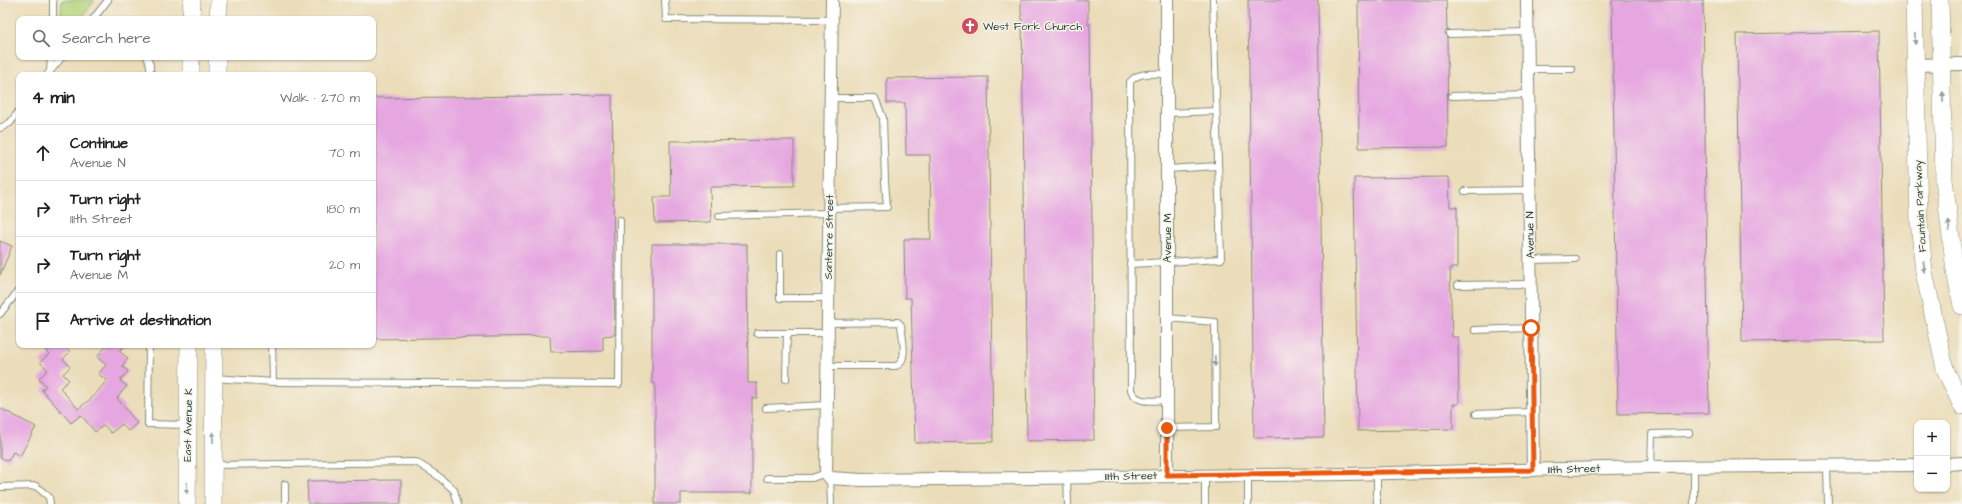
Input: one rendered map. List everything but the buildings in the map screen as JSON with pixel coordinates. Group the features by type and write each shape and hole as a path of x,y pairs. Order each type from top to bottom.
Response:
{"street":[{"path":"191,16 192,0"},
{"path":"218,16 219,0"},
{"name":"Santerre Street","path":"828,476 827,366 832,0"},
{"name":"Avenue M","path":"1167,0 1167,475"},
{"name":"Avenue N","path":"1527,0 1533,470"},
{"name":"Fountain Parkway","path":"1914,0 1919,220 1924,272 1945,369 1962,406"},
{"path":"1940,0 1944,179 1955,271 1962,306"},
{"path":"191,60 191,72"},
{"path":"217,60 217,72"},
{"path":"1915,65 1962,64"},
{"name":"East Avenue K","path":"187,504 189,348"},
{"path":"213,504 214,348"},
{"path":"189,379 214,378"},
{"path":"1950,464 1962,463"},
{"path":"188,464 213,465"},
{"name":"111th Street","path":"828,476 862,480 1067,476 1377,473 1651,467 1914,465"}],"lane":[{"path":"52,16 54,0"},
{"path":"95,16 108,0"},
{"path":"665,0 666,19 831,20"},
{"path":"1130,264 1221,259 1213,0"},
{"path":"1449,34 1527,32"},
{"path":"48,72 50,60"},
{"path":"49,72 59,60"},
{"path":"148,60 150,72"},
{"path":"1528,69 1572,69"},
{"path":"1167,74 1142,74 1134,77 1130,82 1131,390 1133,397 1139,401 1167,400"},
{"path":"1452,96 1528,94"},
{"path":"719,216 887,207 883,118 875,98 830,98"},
{"path":"1167,113 1216,111"},
{"path":"0,128 10,123 16,115"},
{"path":"1167,169 1218,166"},
{"path":"1465,191 1530,190"},
{"path":"214,378 273,382 619,384 620,220"},
{"path":"780,254 780,298 828,298"},
{"path":"1530,260 1575,259"},
{"path":"1458,285 1531,284"},
{"path":"0,314 16,294"},
{"path":"1167,318 1215,322 1216,427 1167,428"},
{"path":"757,333 787,333 898,322 901,325 904,358 900,364 896,366 827,366"},
{"path":"1476,330 1531,328"},
{"path":"786,379 787,333"},
{"path":"149,348 148,424 188,425"},
{"path":"272,348 273,382"},
{"path":"766,408 827,405"},
{"path":"1476,414 1533,412"},
{"path":"1651,467 1652,434 1689,433"},
{"path":"213,465 416,462 438,476 454,490 458,504"},
{"path":"1828,466 1828,504"},
{"path":"1694,467 1694,504"},
{"path":"1377,473 1377,504"},
{"path":"1205,475 1205,504"},
{"path":"1248,475 1248,504"},
{"path":"767,478 812,478 828,476 831,504"},
{"path":"1067,476 1068,504"},
{"path":"285,484 285,504"},
{"path":"0,488 36,486 49,497 50,504"}],"green space":[{"path":"62,0 94,0 83,16 61,16"}],"place":[{"name":"West Fork Church","path":"970,26"}],"route":[{"path":"1167,428 1167,475 1347,474 1533,470 1531,328"}]}
